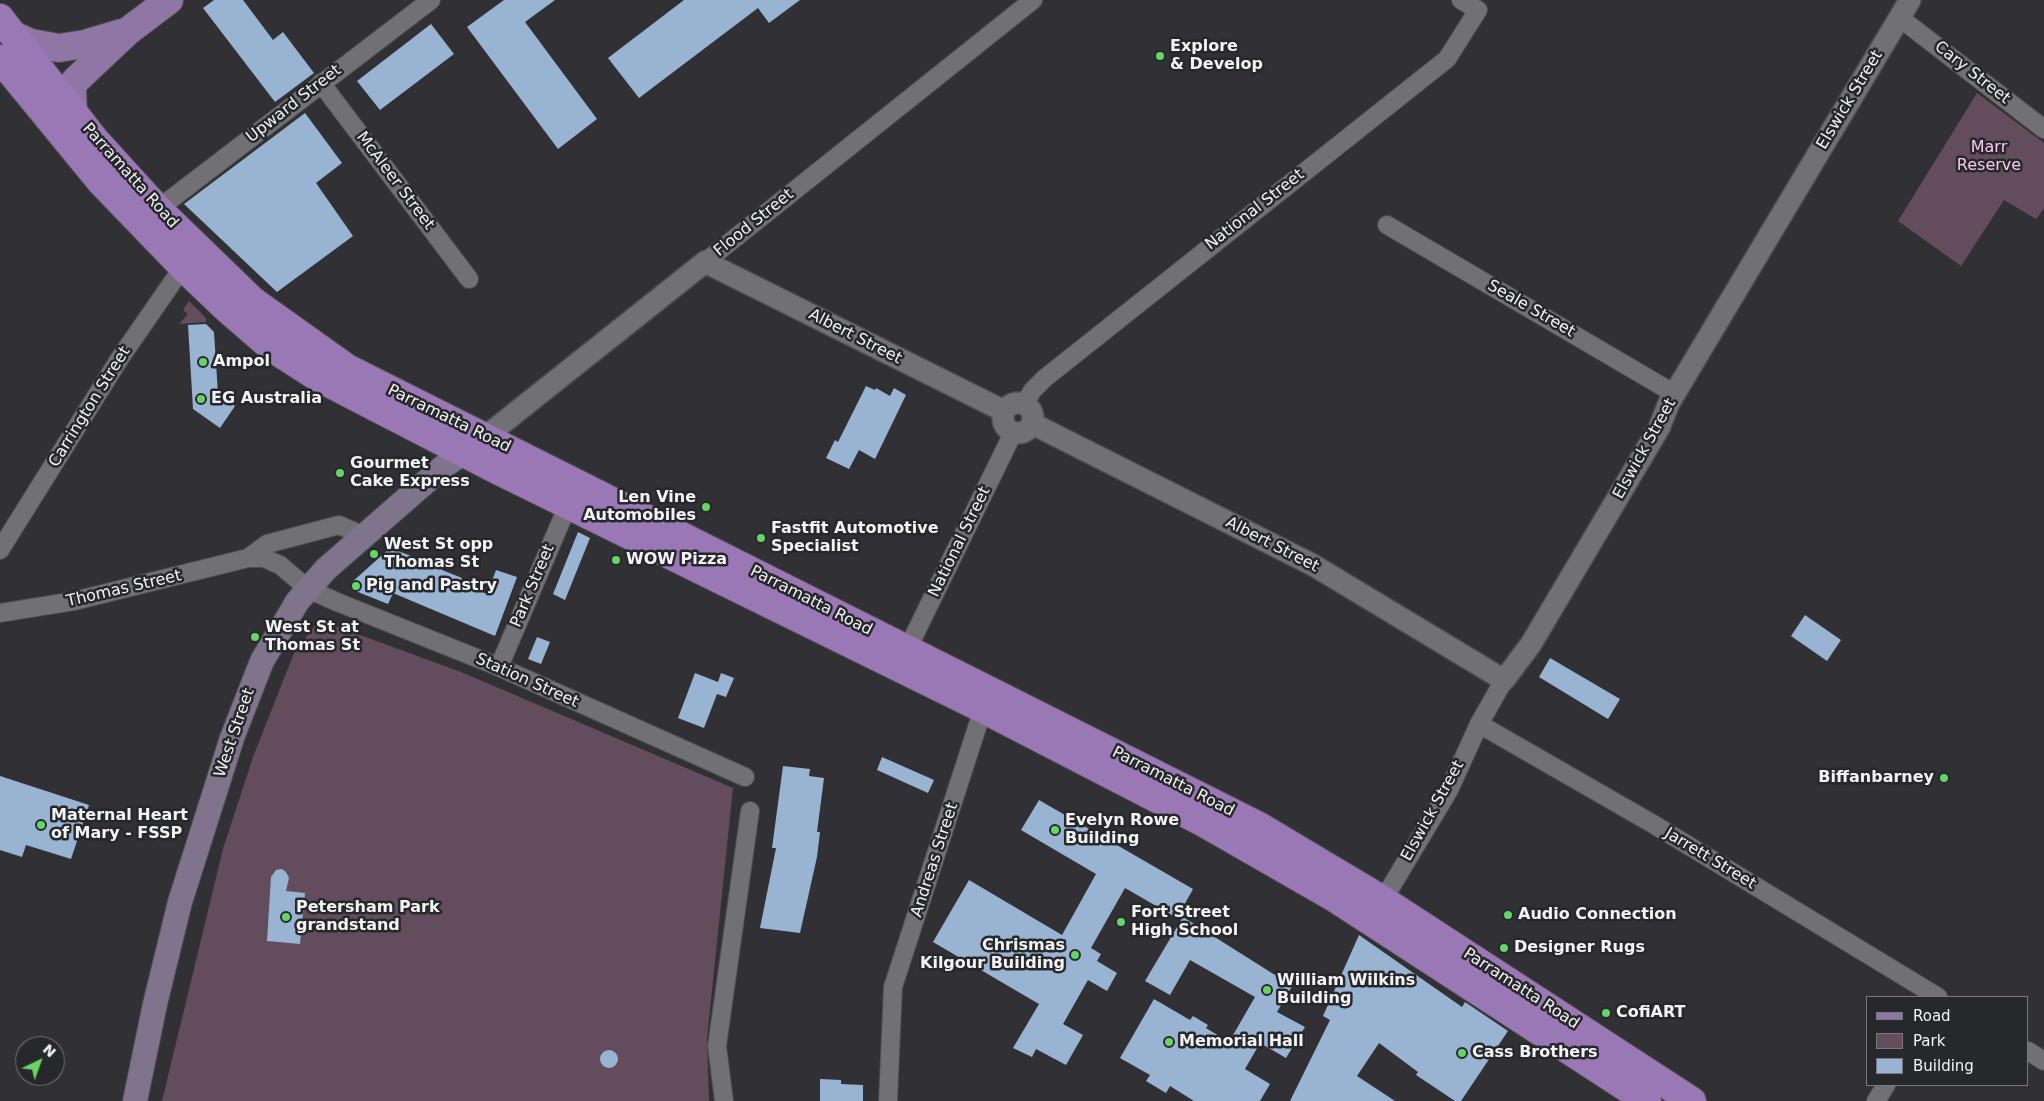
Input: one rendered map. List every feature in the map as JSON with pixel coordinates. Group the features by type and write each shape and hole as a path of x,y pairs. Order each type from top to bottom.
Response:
{"highway":[{"name":"Parramatta Road","path":"7,27 73,113 158,209 253,301 347,368 475,445 568,505 983,709 1204,823 1333,897 1631,1097"},
{"name":"Parramatta Road","path":"0,60 101,182 183,267 272,348 317,377 356,399 475,445 907,650 1250,821 1383,900 1692,1101"}],"main road":[{"path":"73,113 72,87 75,81 128,31 169,0"},
{"path":"7,27 42,46 59,48 84,44 128,31"},
{"name":"West Street","path":"135,1101 168,945 232,738 262,661 308,588 443,467 475,445"}],"street":[{"name":"Upward Street","path":"158,209 432,0"},
{"name":"Flood Street","path":"475,445 1033,0"},
{"name":"National Street","path":"1025,404 1032,391 1046,378 1447,59 1478,10 1461,0"},
{"name":"Cary Street","path":"1905,9 2044,129"},
{"name":"Elswick Street","path":"1383,900 1449,790 1479,724 1504,680 1532,644 1659,428 1675,394 1905,9"},
{"name":"McAleer Street","path":"321,83 469,279"},
{"name":"Seale Street","path":"1387,225 1675,394"},
{"name":"Albert Street","path":"705,262 1004,411"},
{"name":"Carrington Street","path":"0,550 120,358 183,267"},
{"path":"1013,404 1025,404 1033,413 1033,424 1027,432 1013,433 1003,422 1004,411 1013,404"},
{"name":"Albert Street","path":"1033,424 1313,565 1504,680"},
{"name":"National Street","path":"907,650 1013,433"},
{"name":"Park Street","path":"499,667 568,505"},
{"name":"Thomas Street","path":"248,558 267,544 339,525 364,536"},
{"name":"Thomas Street","path":"0,613 74,601 248,558 272,560 308,588"},
{"name":"Station Street","path":"308,588 499,667 745,777"},
{"name":"Andreas Street","path":"888,1101 893,987 983,709"},
{"name":"Jarrett Street","path":"1479,724 1653,824 1936,996"},
{"path":"724,1101 717,1046 750,811"},
{"path":"2029,1052 2044,1061"},
{"path":"1876,1101 1885,1086"}],"green space":[{"name":"Marr Reserve","path":"1977,93 2044,143 2044,208 2036,219 2004,200 1961,266 1898,221"},
{"path":"189,301 206,318 206,322 179,324 188,314 183,310"},
{"path":"319,620 461,672 733,788 707,1038 709,1101 162,1101 223,849 253,757 294,653"}],"building":[{"path":"214,0 243,0 273,40 283,32 314,73 275,102 203,8"},
{"path":"504,0 555,0 525,22 597,119 558,149 467,27"},
{"path":"684,0 800,0 769,23 758,8 639,98 608,58"},
{"path":"431,24 454,54 380,110 357,81"},
{"path":"305,113 342,163 316,183 353,236 277,292 184,204"},
{"name":"Ampol","path":"206,324 214,332 218,394 235,406 220,428 193,409 188,325"},
{"path":"866,386 875,390 876,388 890,396 894,388 906,395 875,459 859,450 849,469 826,458 835,440 838,442"},
{"path":"578,532 590,538 565,600 553,594"},
{"path":"390,548 443,568 442,570 462,578 460,582 487,594 496,570 517,577 495,636 393,593 388,604 353,590 351,583"},
{"path":"1805,615 1841,640 1827,661 1791,636"},
{"path":"537,637 550,642 541,664 528,659"},
{"path":"1550,658 1620,699 1608,719 1539,677"},
{"path":"695,673 718,682 721,673 734,678 726,697 717,694 704,728 678,718"},
{"path":"882,757 934,780 928,793 877,770"},
{"path":"783,766 810,769 809,776 824,778 817,832 820,832 817,857 800,933 760,928 776,848 772,848"},
{"name":"Maternal Heart of Mary - FSSP","path":"0,776 89,805 71,859 26,845 22,857 0,850"},
{"path":"1039,800 1193,889 1177,918 1125,888 1091,948 1101,954 1097,961 1117,973 1107,991 1088,980 1063,1024 1083,1035 1066,1065 1036,1049 1032,1057 1013,1048 1039,1004 933,942 969,880 1062,935 1096,874 1021,830"},
{"name":"Petersham Park grandstand","path":"282,869 289,878 286,891 305,893 300,944 267,941 271,877 276,870"},
{"path":"1183,917 1275,975 1276,973 1281,975 1294,983 1277,1012 1305,1027 1286,1058 1260,1043 1245,1069 1270,1084 1260,1101 1194,1101 1170,1086 1166,1093 1146,1081 1150,1075 1120,1058 1154,999 1190,1020 1193,1016 1208,1025 1206,1028 1229,1042 1255,997 1190,960 1170,995 1145,981"},
{"path":"1359,935 1462,1007 1465,1002 1508,1031 1461,1101 1455,1101 1416,1075 1418,1072 1379,1043 1357,1076 1395,1101 1290,1101 1330,1020 1323,1016"},
{"path":"609,1050 615,1053 618,1059 615,1065 609,1068 603,1065 600,1059 603,1053"},
{"path":"820,1079 841,1080 841,1084 863,1085 863,1101 820,1101"}],"place":[{"name":"Explore & Develop","path":"1160,56"},
{"name":"Ampol","path":"203,362"},
{"name":"EG Australia","path":"201,399"},
{"name":"Gourmet Cake Express","path":"340,473"},
{"name":"Len Vine Automobiles","path":"706,507"},
{"name":"Fastfit Automotive Specialist","path":"761,538"},
{"name":"West St opp Thomas St","path":"374,554"},
{"name":"WOW Pizza","path":"616,560"},
{"name":"Pig and Pastry","path":"356,586"},
{"name":"West St at Thomas St","path":"255,637"},
{"name":"Biffanbarney","path":"1944,778"},
{"name":"Maternal Heart of Mary - FSSP","path":"41,825"},
{"name":"Evelyn Rowe Building","path":"1055,830"},
{"name":"Audio Connection","path":"1508,915"},
{"name":"Petersham Park grandstand","path":"286,917"},
{"name":"Fort Street High School","path":"1121,922"},
{"name":"Designer Rugs","path":"1504,948"},
{"name":"Chrismas Kilgour Building","path":"1075,955"},
{"name":"William Wilkins Building","path":"1267,990"},
{"name":"CofiART","path":"1606,1013"},
{"name":"Memorial Hall","path":"1169,1042"},
{"name":"Cass Brothers","path":"1462,1053"}]}
